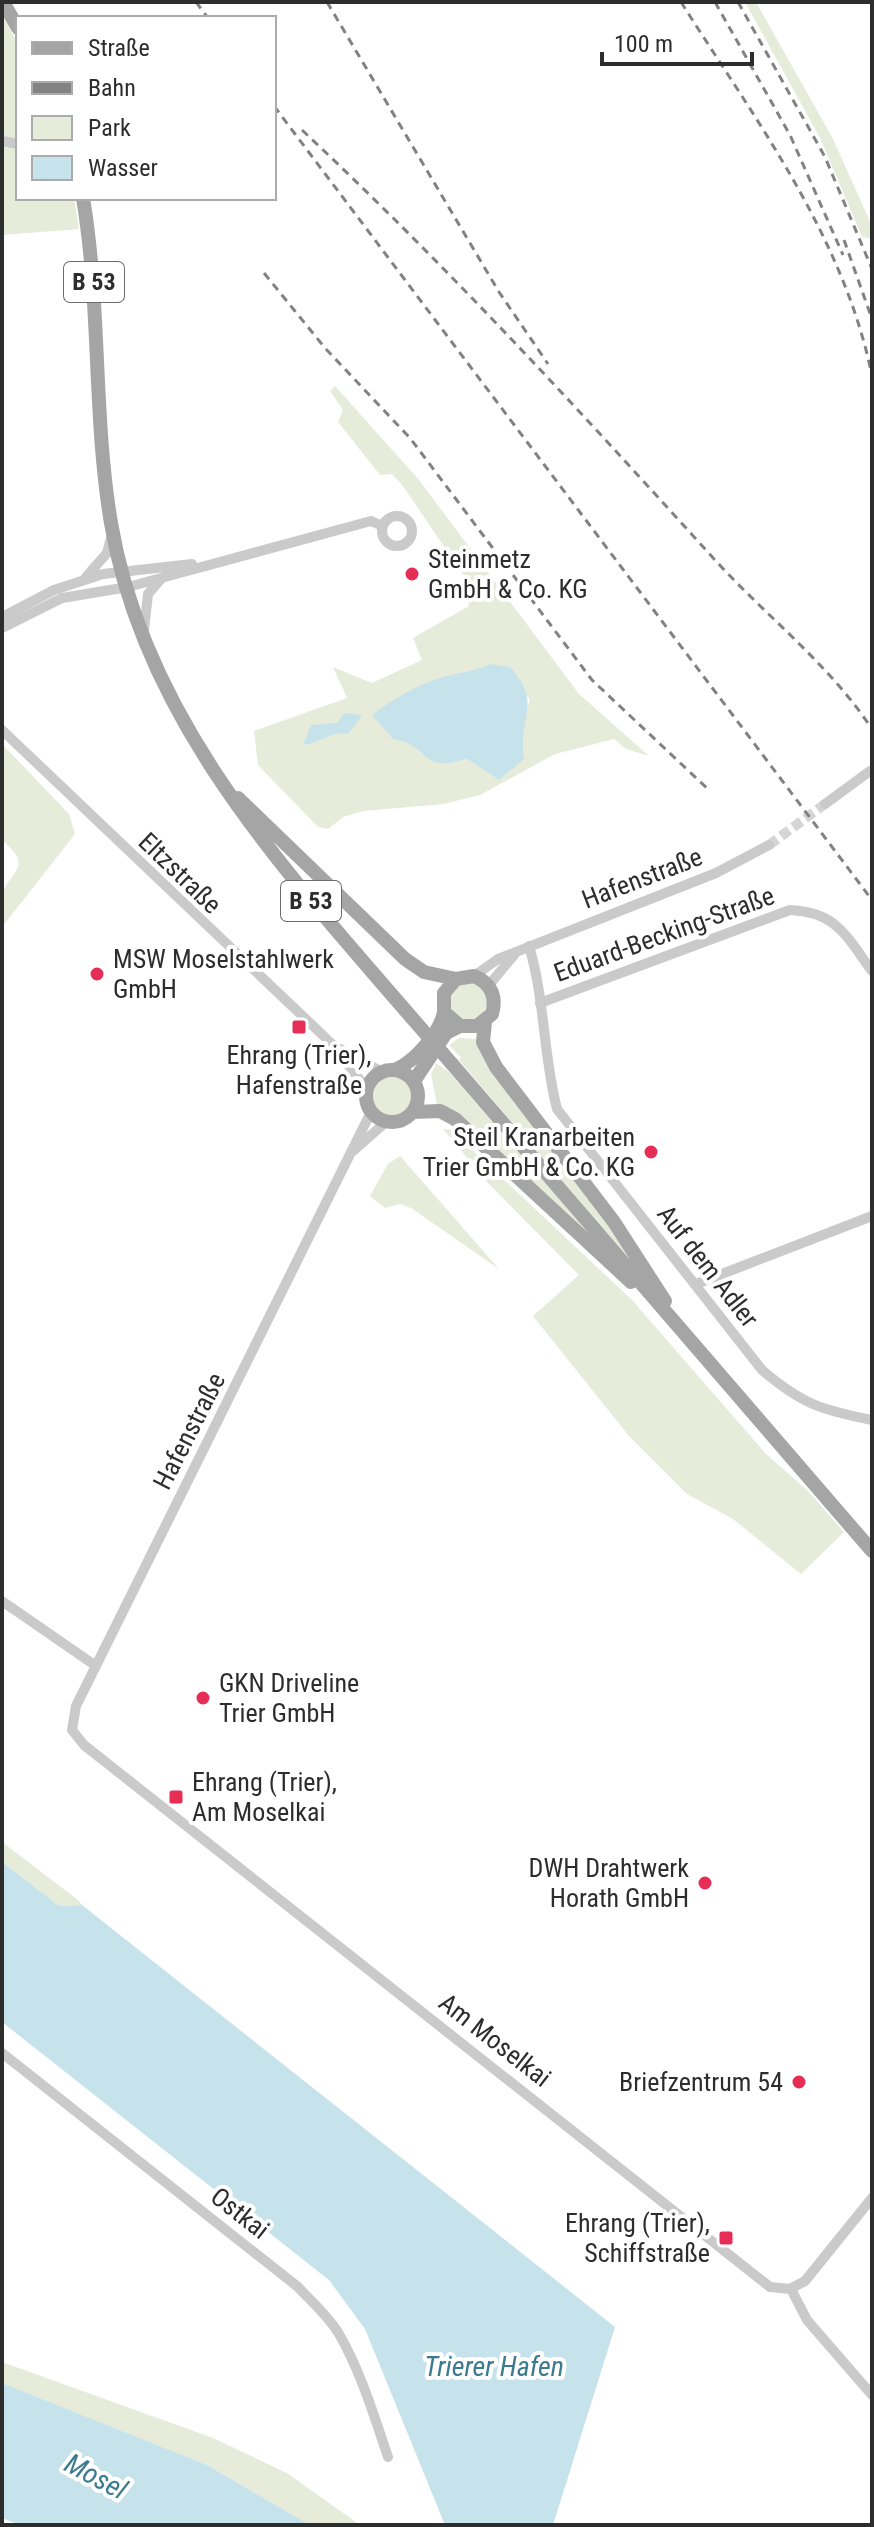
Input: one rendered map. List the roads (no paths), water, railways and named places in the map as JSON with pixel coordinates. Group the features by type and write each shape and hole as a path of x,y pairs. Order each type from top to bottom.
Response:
{"main road":[{"path":"3,2 16,25"},
{"name":"B 53","path":"83,200 94,271 103,458 113,532 122,570 144,632 178,709 217,778 280,865 872,1551"},
{"path":"217,778 405,959 424,972 456,979 474,976 489,985"},
{"path":"386,1122 371,1112 367,1089 388,1071 411,1060 442,1020 444,993 456,979"},
{"name":"B 53","path":"489,985 495,1004 485,1022 483,1042 496,1067 644,1264 681,1330"},
{"path":"444,1012 460,1026"},
{"path":"413,1112 418,1097 414,1081 435,1045 446,1033 460,1026 477,1026 485,1022"},
{"path":"388,1071 414,1081"},
{"name":"B 53","path":"386,1122 401,1121 413,1112 440,1111 455,1119 602,1258 666,1313"}],"street":[{"path":"2,628 55,600 128,587 371,521 382,526"},
{"path":"86,578 107,553 113,532"},
{"path":"2,617 54,590 86,578 122,570 226,560"},
{"path":"144,632 148,594 162,578"},
{"name":"Eltzstraße","path":"2,730 332,1044 367,1089"},
{"path":"825,804 870,771"},
{"name":"Hafenstraße","path":"474,976 498,959 716,873 769,845"},
{"name":"Eduard-Becking-Straße","path":"540,1003 790,910 815,911 837,923 872,971"},
{"name":"Hafenstraße","path":"489,985 508,959 529,946"},
{"name":"Auf dem Adler","path":"529,946 540,1003 546,1069 557,1109 762,1370 785,1390 817,1409 872,1420"},
{"name":"Eltzstraße","path":"332,1044 388,1071"},
{"name":"Hafenstraße","path":"72,1730 72,1714 371,1112"},
{"name":"Hafenstraße","path":"352,1152 386,1122"},
{"path":"696,1284 872,1216"},
{"path":"2,1601 96,1666"},
{"name":"Am Moselkai","path":"72,1730 84,1745 766,2284 791,2289"},
{"name":"Ostkai","path":"2,2053 298,2287 339,2333 367,2395 388,2457"},
{"path":"872,2198 816,2269 791,2289 807,2320 872,2395"}],"water":[{"path":"490,664 510,667 526,691 528,702 524,759 499,780 467,759 451,763 432,761 414,747 393,739 372,715 426,683"},
{"path":"345,713 362,715 348,734 336,734 303,745 311,725 337,723"},
{"name":"Trierer Hafen","path":"2,1862 59,1906 82,1905 615,2327 553,2525 445,2525 365,2329 329,2280 2,2022"},
{"name":"Mosel","path":"2,2383 207,2465 310,2525 20,2525 2,2518"}],"tunnel":[{"path":"769,845 825,804"}],"railway":[{"path":"196,2 206,16"},
{"path":"327,2 499,292 548,364"},
{"path":"681,2 767,135 819,227 859,325 872,376"},
{"path":"715,2 790,135 843,255"},
{"path":"738,2 825,157 872,269"},
{"path":"276,109 872,900"},
{"path":"302,130 513,340 715,560 837,683 872,729"},
{"path":"844,240 872,319"},
{"path":"264,273 325,348 410,438 592,680 710,791"}],"place":[{"name":"Steinmetz GmbH & Co. KG","path":"412,574"},
{"name":"MSW Moselstahlwerk GmbH","path":"97,974"},
{"name":"Ehrang (Trier), Hafenstraße","path":"299,1027"},
{"name":"Steil Kranarbeiten Trier GmbH & Co. KG","path":"651,1152"},
{"name":"GKN Driveline Trier GmbH","path":"203,1698"},
{"name":"Ehrang (Trier), Am Moselkai","path":"176,1797"},
{"name":"DWH Drahtwerk Horath GmbH","path":"705,1883"},
{"name":"Briefzentrum 54","path":"799,2082"},
{"name":"Ehrang (Trier), Schiffstraße","path":"726,2238"}]}
